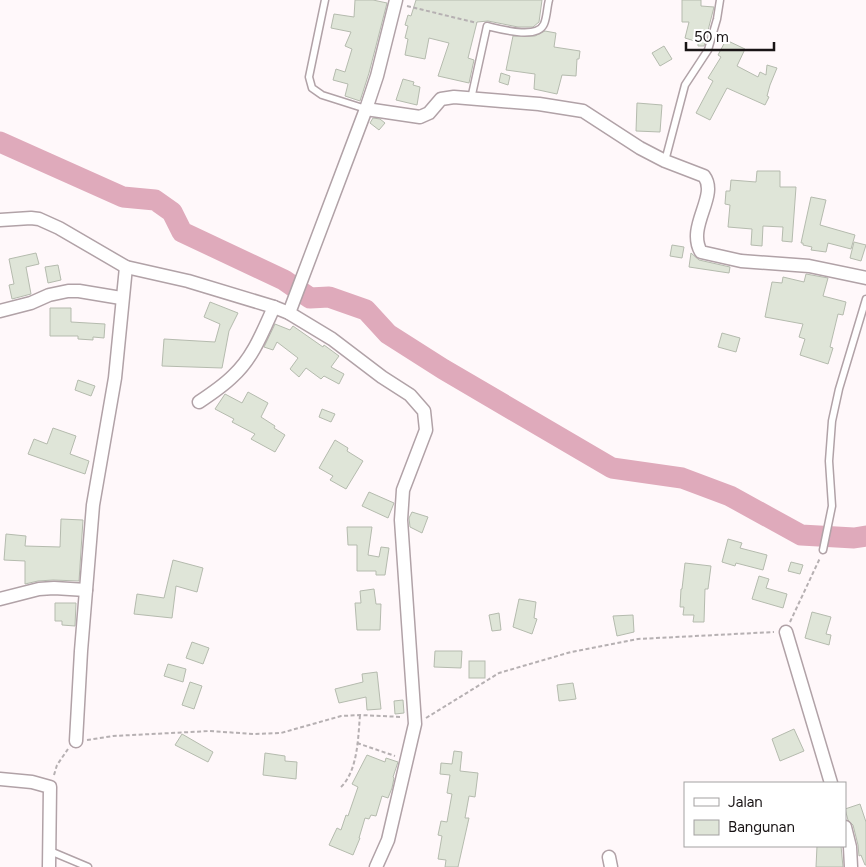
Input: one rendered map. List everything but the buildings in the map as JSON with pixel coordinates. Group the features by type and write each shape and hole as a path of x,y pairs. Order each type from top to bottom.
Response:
{"street":[{"path":"289,314 366,109 396,1"},
{"path":"366,109 420,117 429,113 440,99 447,97 539,104 583,111 640,148 704,176 708,188 697,236 701,252 741,261 809,266 866,278"},
{"path":"0,220 39,219 59,228 126,267 188,281 274,307 332,339 382,377 410,395 424,410 426,430 404,490 401,520 415,720 388,840 376,867"},
{"path":"76,741 78,691 94,498 115,378 121,298 126,267"},
{"path":"0,311 31,303 49,295 68,291 121,298"},
{"path":"199,402 221,387 244,364 274,307"},
{"path":"0,599 39,589 86,590"},
{"path":"786,632 831,782"},
{"path":"0,779 32,782 50,787 49,867"},
{"path":"846,831 850,847 851,867"}],"lane":[{"path":"325,0 309,77 312,88 322,95 366,109"},
{"path":"471,98 487,26 520,34 537,30 544,24 549,0"},
{"path":"666,161 685,85 708,50 717,19 720,0"},
{"path":"823,550 832,506 829,461 832,421 838,389 866,299"},
{"path":"50,851 88,867"}],"path":[{"path":"396,1 487,26"},
{"path":"50,787 57,765 65,752 76,741 113,736 175,732 210,731 253,734 281,732 341,716 360,715 415,720 499,673 571,652 638,639 786,632 823,550"},
{"path":"341,786 348,778 357,743 360,715"},
{"path":"357,743 406,760"}],"waterway":[{"path":"0,142 123,197 155,200 172,212 182,232 284,280 310,298 329,297 366,310 388,334 443,369 612,468 682,478 730,496 801,535 854,538 866,536"}]}
